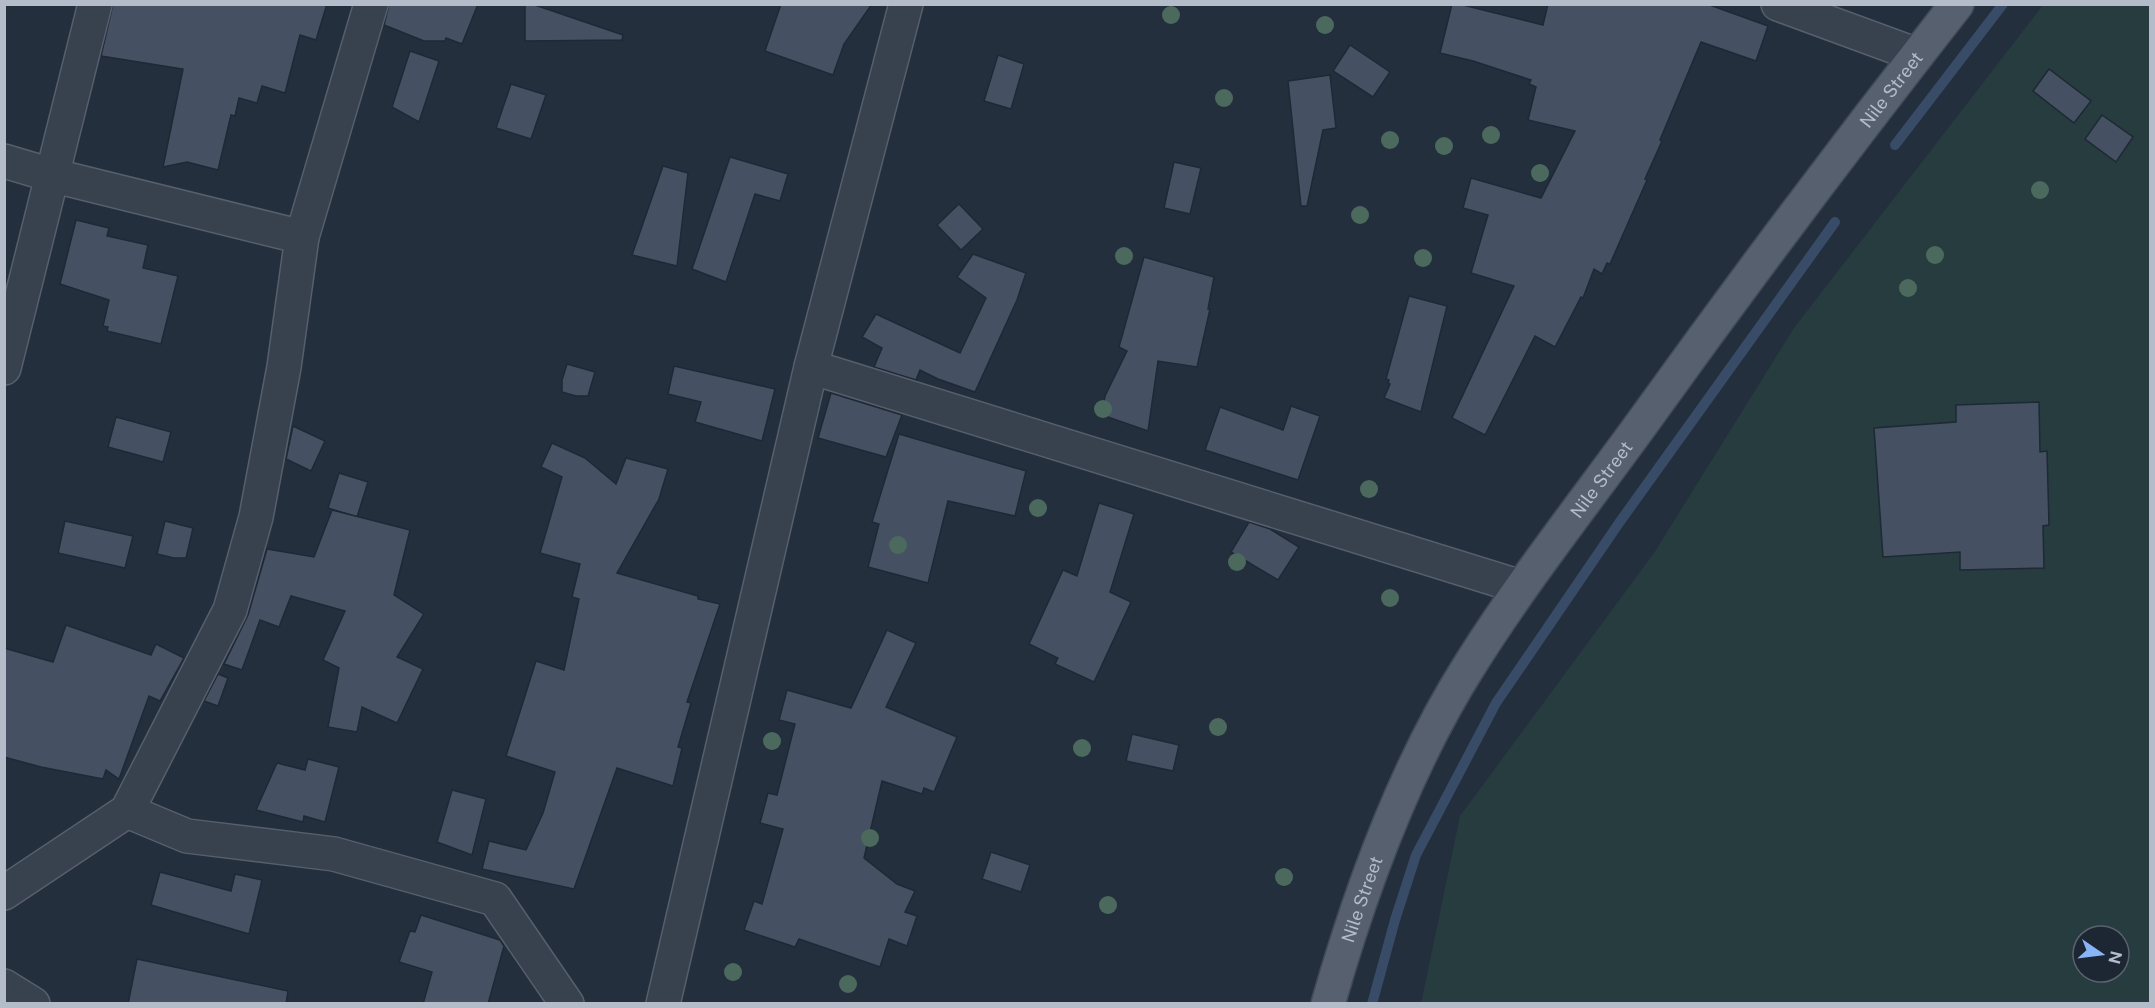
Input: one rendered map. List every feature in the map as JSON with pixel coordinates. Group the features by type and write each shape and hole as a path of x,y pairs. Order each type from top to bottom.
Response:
{"main road":[{"name":"Nile Street","path":"1328,1004 1345,942 1407,783 1436,724 1470,664 1521,587 1765,253 1957,4"}],"street":[{"path":"4,368 94,4"},
{"path":"4,893 128,811 230,610 256,517 284,368 302,237 371,4"},
{"path":"663,1004 811,368 906,4"},
{"path":"1778,4 1917,55"},
{"path":"4,161 51,175 302,237"},
{"path":"811,368 1521,587"},
{"path":"128,811 187,836 334,854 495,899 567,1004"},
{"path":"4,986 33,1004"}],"green space":[{"path":"2043,5 2150,5 2150,1003 1421,1004 1460,816 1654,553 1794,328"}],"building":[{"path":"113,4 327,4 316,40 300,35 285,93 262,86 257,103 239,98 235,116 231,115 218,170 187,162 163,167 183,69 101,56"},
{"path":"389,4 478,4 462,44 446,38 445,41 424,41 384,25"},
{"path":"525,4 532,4 623,35 622,40 525,41"},
{"path":"781,4 872,4 844,44 833,75 765,51"},
{"path":"1452,4 1543,25 1548,4 1707,4 1768,26 1756,61 1701,42 1660,140 1662,141 1645,179 1647,180 1610,264 1607,263 1602,274 1594,269 1583,298 1581,297 1555,347 1535,336 1485,435 1452,418 1514,286 1471,273 1488,215 1463,208 1471,178 1541,198 1575,131 1528,120 1536,87 1529,84 1531,80 1440,53"},
{"path":"1350,45 1390,72 1373,97 1333,71"},
{"path":"410,51 439,61 419,122 392,107"},
{"path":"998,55 1024,64 1011,109 984,101"},
{"path":"2049,69 2091,101 2074,123 2033,91"},
{"path":"1330,75 1336,128 1323,130 1307,206 1301,206 1288,81"},
{"path":"511,84 546,95 531,139 496,128"},
{"path":"2102,115 2133,137 2116,162 2085,139"},
{"path":"730,157 788,174 780,201 755,194 726,282 692,269"},
{"path":"1174,162 1201,168 1190,214 1164,208"},
{"path":"663,166 688,173 677,266 632,255"},
{"path":"959,204 983,229 961,250 937,225"},
{"path":"76,220 109,228 107,236 148,245 143,268 178,276 161,344 107,331 108,327 103,326 109,300 60,284"},
{"path":"973,254 1026,273 1017,300 975,392 920,370 916,380 874,367 882,348 862,337 876,314 960,353 986,298 957,277"},
{"path":"1144,257 1214,277 1208,309 1210,309 1197,367 1158,361 1148,431 1102,415 1105,396 1127,351 1119,347"},
{"path":"1409,296 1447,306 1421,412 1384,398 1390,384 1386,379"},
{"path":"567,364 595,372 588,396 576,396 562,392 562,380"},
{"path":"674,366 775,389 762,441 695,422 701,402 668,394"},
{"path":"831,393 902,415 886,457 818,438"},
{"path":"2039,402 2040,452 2047,451 2049,525 2043,526 2044,568 1960,570 1960,552 1883,557 1874,428 1956,422 1956,405"},
{"path":"1291,406 1320,416 1298,480 1205,450 1220,407 1283,430"},
{"path":"116,417 171,432 163,462 108,447"},
{"path":"293,426 325,441 311,471 286,459"},
{"path":"899,434 1026,471 1015,516 948,501 928,583 868,567 879,524 872,522"},
{"path":"552,443 585,458 616,484 626,458 668,469 659,499 617,573 720,604 687,702 691,703 678,747 682,748 673,786 617,768 574,889 482,869 489,841 526,850 543,813 555,772 506,756 536,661 564,670 579,599 572,597 580,564 540,553 562,477 541,467"},
{"path":"339,473 368,482 357,517 328,508"},
{"path":"1099,503 1134,514 1110,592 1131,602 1094,682 1055,664 1058,658 1029,644 1063,570 1077,576"},
{"path":"332,510 410,530 394,595 424,614 397,657 423,669 397,723 362,707 357,732 328,727 339,668 323,660 345,611 291,596 279,627 260,620 242,670 224,664 248,615 267,549 314,557"},
{"path":"65,521 133,536 125,568 58,553"},
{"path":"165,521 193,528 186,558 157,554"},
{"path":"1249,522 1270,529 1299,547 1278,580 1231,552"},
{"path":"66,625 151,655 156,644 184,658 160,701 149,696 119,779 106,770 103,779 4,757 4,648 53,662"},
{"path":"887,630 916,643 886,707 957,737 934,792 924,788 922,794 882,781 864,858 897,884 915,891 905,912 917,916 907,946 889,939 880,967 799,939 795,947 744,930 754,901 762,904 783,829 760,823 768,793 777,795 795,724 779,720 787,690 851,708"},
{"path":"218,674 228,678 218,706 204,701"},
{"path":"1132,734 1179,745 1173,771 1126,761"},
{"path":"308,759 339,767 325,822 304,816 303,822 256,810 277,763 305,770"},
{"path":"452,790 486,799 472,855 437,842"},
{"path":"991,852 1030,865 1021,892 982,879"},
{"path":"160,872 231,891 235,874 262,880 249,934 151,905"},
{"path":"421,915 500,940 504,946 488,1004 423,1004 432,972 399,962 410,931 415,932"},
{"path":"137,959 288,991 286,1004 128,1004"}],"waterway":[{"path":"1895,145 2003,4"},
{"path":"1372,1004 1416,855 1496,703 1619,523 1835,222"}]}
